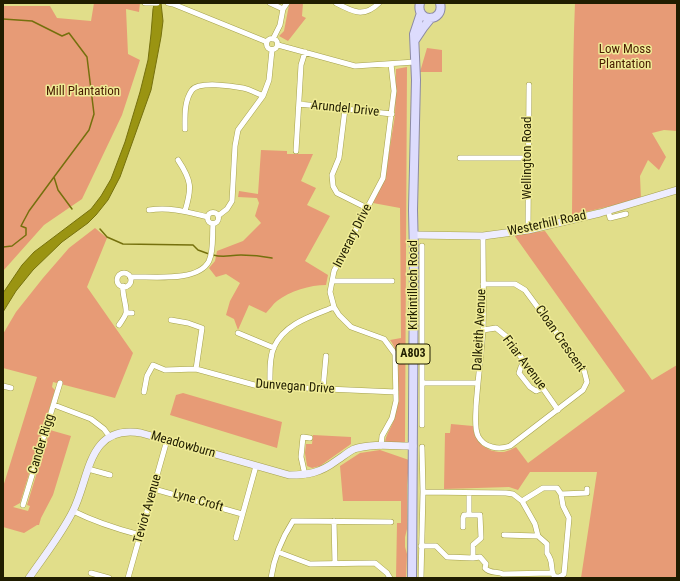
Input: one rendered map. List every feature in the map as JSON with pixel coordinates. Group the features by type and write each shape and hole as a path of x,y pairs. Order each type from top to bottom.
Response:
{"main road":[{"name":"A803","path":"420,3 419,7 421,13"},
{"path":"415,40 431,18 439,14 441,4"},
{"path":"421,13 426,17 431,18"},
{"name":"Kirkintilloch Road","path":"412,578 417,447 414,235 416,80 414,34 421,13"}],"street":[{"path":"145,3 157,3"},
{"path":"168,3 267,42"},
{"path":"270,3 284,9"},
{"path":"267,42 273,39 280,25 287,3"},
{"path":"336,3 358,13 367,12 375,8 379,3"},
{"path":"273,39 278,45 355,66 415,62"},
{"path":"267,42 267,48 272,50"},
{"path":"272,50 278,45"},
{"path":"123,286 117,282 118,276 125,273 130,278 187,275 201,270 209,261 212,248 213,224 217,221 218,216 227,209 232,201 234,146 238,130 263,96 269,80 272,50"},
{"path":"296,152 301,65 305,52"},
{"name":"Inverary Drive","path":"334,307 330,292 334,271 383,178 394,91 392,64"},
{"path":"185,129 188,98 193,89 198,86 207,85 243,88 263,96"},
{"name":"Wellington Road","path":"528,230 527,158 529,85"},
{"name":"Arundel Drive","path":"299,104 392,114"},
{"path":"345,109 339,158 332,175 333,186 337,193 367,208"},
{"path":"460,158 527,158"},
{"path":"178,160 188,175 190,194 185,211"},
{"name":"Westerhill Road","path":"414,235 483,236 528,230 608,210 677,190"},
{"path":"149,210 164,208 185,211 208,217"},
{"path":"608,210 610,218 626,214"},
{"path":"208,217 209,214 212,213 218,216"},
{"path":"208,217 209,222 213,224"},
{"name":"Dalkeith Avenue","path":"476,424 483,330 483,236"},
{"path":"422,246 422,425"},
{"path":"123,286 126,286 129,283 130,278"},
{"path":"333,281 392,281"},
{"name":"Cloan Crescent","path":"476,424 478,436 490,447 500,449 506,448 583,390 587,382 584,370 525,290 515,284 483,284"},
{"path":"119,325 126,313 122,294 123,286"},
{"path":"270,387 271,360 274,348 280,338 297,322 334,307 339,315 352,327 386,340 395,354 396,401 392,418 382,436 381,446"},
{"path":"126,313 132,313"},
{"path":"171,320 188,323 202,328 196,369"},
{"name":"Friar Avenue","path":"483,330 496,328 507,338 558,410"},
{"path":"238,333 274,348"},
{"path":"323,389 326,356"},
{"path":"524,362 520,373 530,388 536,391 543,388"},
{"name":"Dunvegan Drive","path":"144,392 147,376 153,365 165,370 196,369 258,386 396,392"},
{"path":"422,383 478,382"},
{"name":"Cander Rigg","path":"23,505 60,383"},
{"path":"4,388 11,388"},
{"path":"54,406 91,419 104,429 110,437"},
{"name":"Meadowburn","path":"29,578 59,535 73,511 95,451 110,437 125,432 136,432 289,475 305,475 327,468 352,450 367,446 417,447"},
{"path":"305,475 301,457 303,437 310,438"},
{"name":"Teviot Avenue","path":"128,578 167,440"},
{"name":"Kirkintilloch Road","path":"417,447 423,492 421,578"},
{"path":"236,538 256,466"},
{"path":"88,468 110,475"},
{"path":"423,492 513,494 522,501 535,524 538,536 547,544 547,553 552,560 552,573 558,578 564,574 569,518 563,506 561,494 557,488 543,488 522,501"},
{"name":"Lyne Croft","path":"154,489 242,514"},
{"path":"561,494 587,494 587,489"},
{"path":"469,492 469,515"},
{"path":"73,511 115,529 140,535"},
{"path":"463,527 464,515 480,515 481,538 473,545 473,558"},
{"path":"271,578 278,552 286,532 293,521 391,522"},
{"path":"334,521 335,564"},
{"path":"504,535 538,536"},
{"path":"421,546 436,546 448,557 480,557 486,564 485,568 490,572 499,572 518,576 552,573"},
{"path":"278,552 310,564 375,563 387,573 390,578"},
{"path":"91,573 109,578"}],"green space":[{"name":"Mill Plantation","path":"94,3 140,3 139,12 126,9 128,54 140,60 122,115 82,199 44,225 3,271 3,6 50,6 57,18 91,21"},
{"path":"291,3 303,3 302,16 306,18 288,41 279,36 284,31 289,5"},
{"name":"Low Moss Plantation","path":"575,3 677,3 677,131 664,130 652,133 666,157 659,170 648,160 640,176 641,199 572,215 573,83"},
{"path":"427,48 442,50 442,72 420,72"},
{"path":"407,67 405,442 385,442 394,419 398,386 397,354 390,340 401,338 400,208 373,203 385,178 395,115 396,69"},
{"path":"261,150 287,151 287,154 313,154 301,181 316,188 307,205 330,216 305,261 328,275 326,285 307,287 288,294 276,302 266,313 249,305 238,330 234,319 226,315 230,301 240,283 226,274 216,277 209,268 215,261 217,251 243,241 261,223 255,216 259,203 257,198 238,197 239,191 258,194"},
{"path":"95,228 107,238 87,287 133,353 115,398 53,382 52,387 55,390 20,503 13,507 28,511 30,506 27,505 50,430 71,436 53,495 39,525 24,533 3,527 3,487 37,377 3,368 3,334 16,312 69,248"},
{"path":"545,231 652,380 677,365 677,578 581,578 597,472 530,472 518,490 509,487 444,489 445,433 450,433 451,424 473,426 479,442 492,451 504,452 516,447 528,463 625,391 514,235"},
{"path":"183,393 282,422 277,448 170,415 176,395"},
{"path":"313,435 351,437 351,444 320,466 312,468 307,466 305,453 306,444 312,444"},
{"path":"380,450 409,460 407,486 407,529 405,537 407,554 406,578 396,578 397,523 401,523 401,501 343,501 340,466 360,453"}],"shaded area":[{"path":"155,3 161,3 163,21 151,90 120,177 108,200 96,215 88,223 62,242 33,270 16,291 3,312 3,293 22,265 34,252 91,209 111,179 125,142 148,60 153,9"}],"waterway":[{"path":"3,19 32,21 62,36 69,33 87,57 94,114 89,130 54,177 58,190 72,209"},
{"path":"3,247 12,246 26,235 26,228 21,226 29,211 54,177"},
{"path":"100,229 107,237 123,244 193,245 198,250 209,254"},
{"path":"213,255 249,255 272,258"}]}
